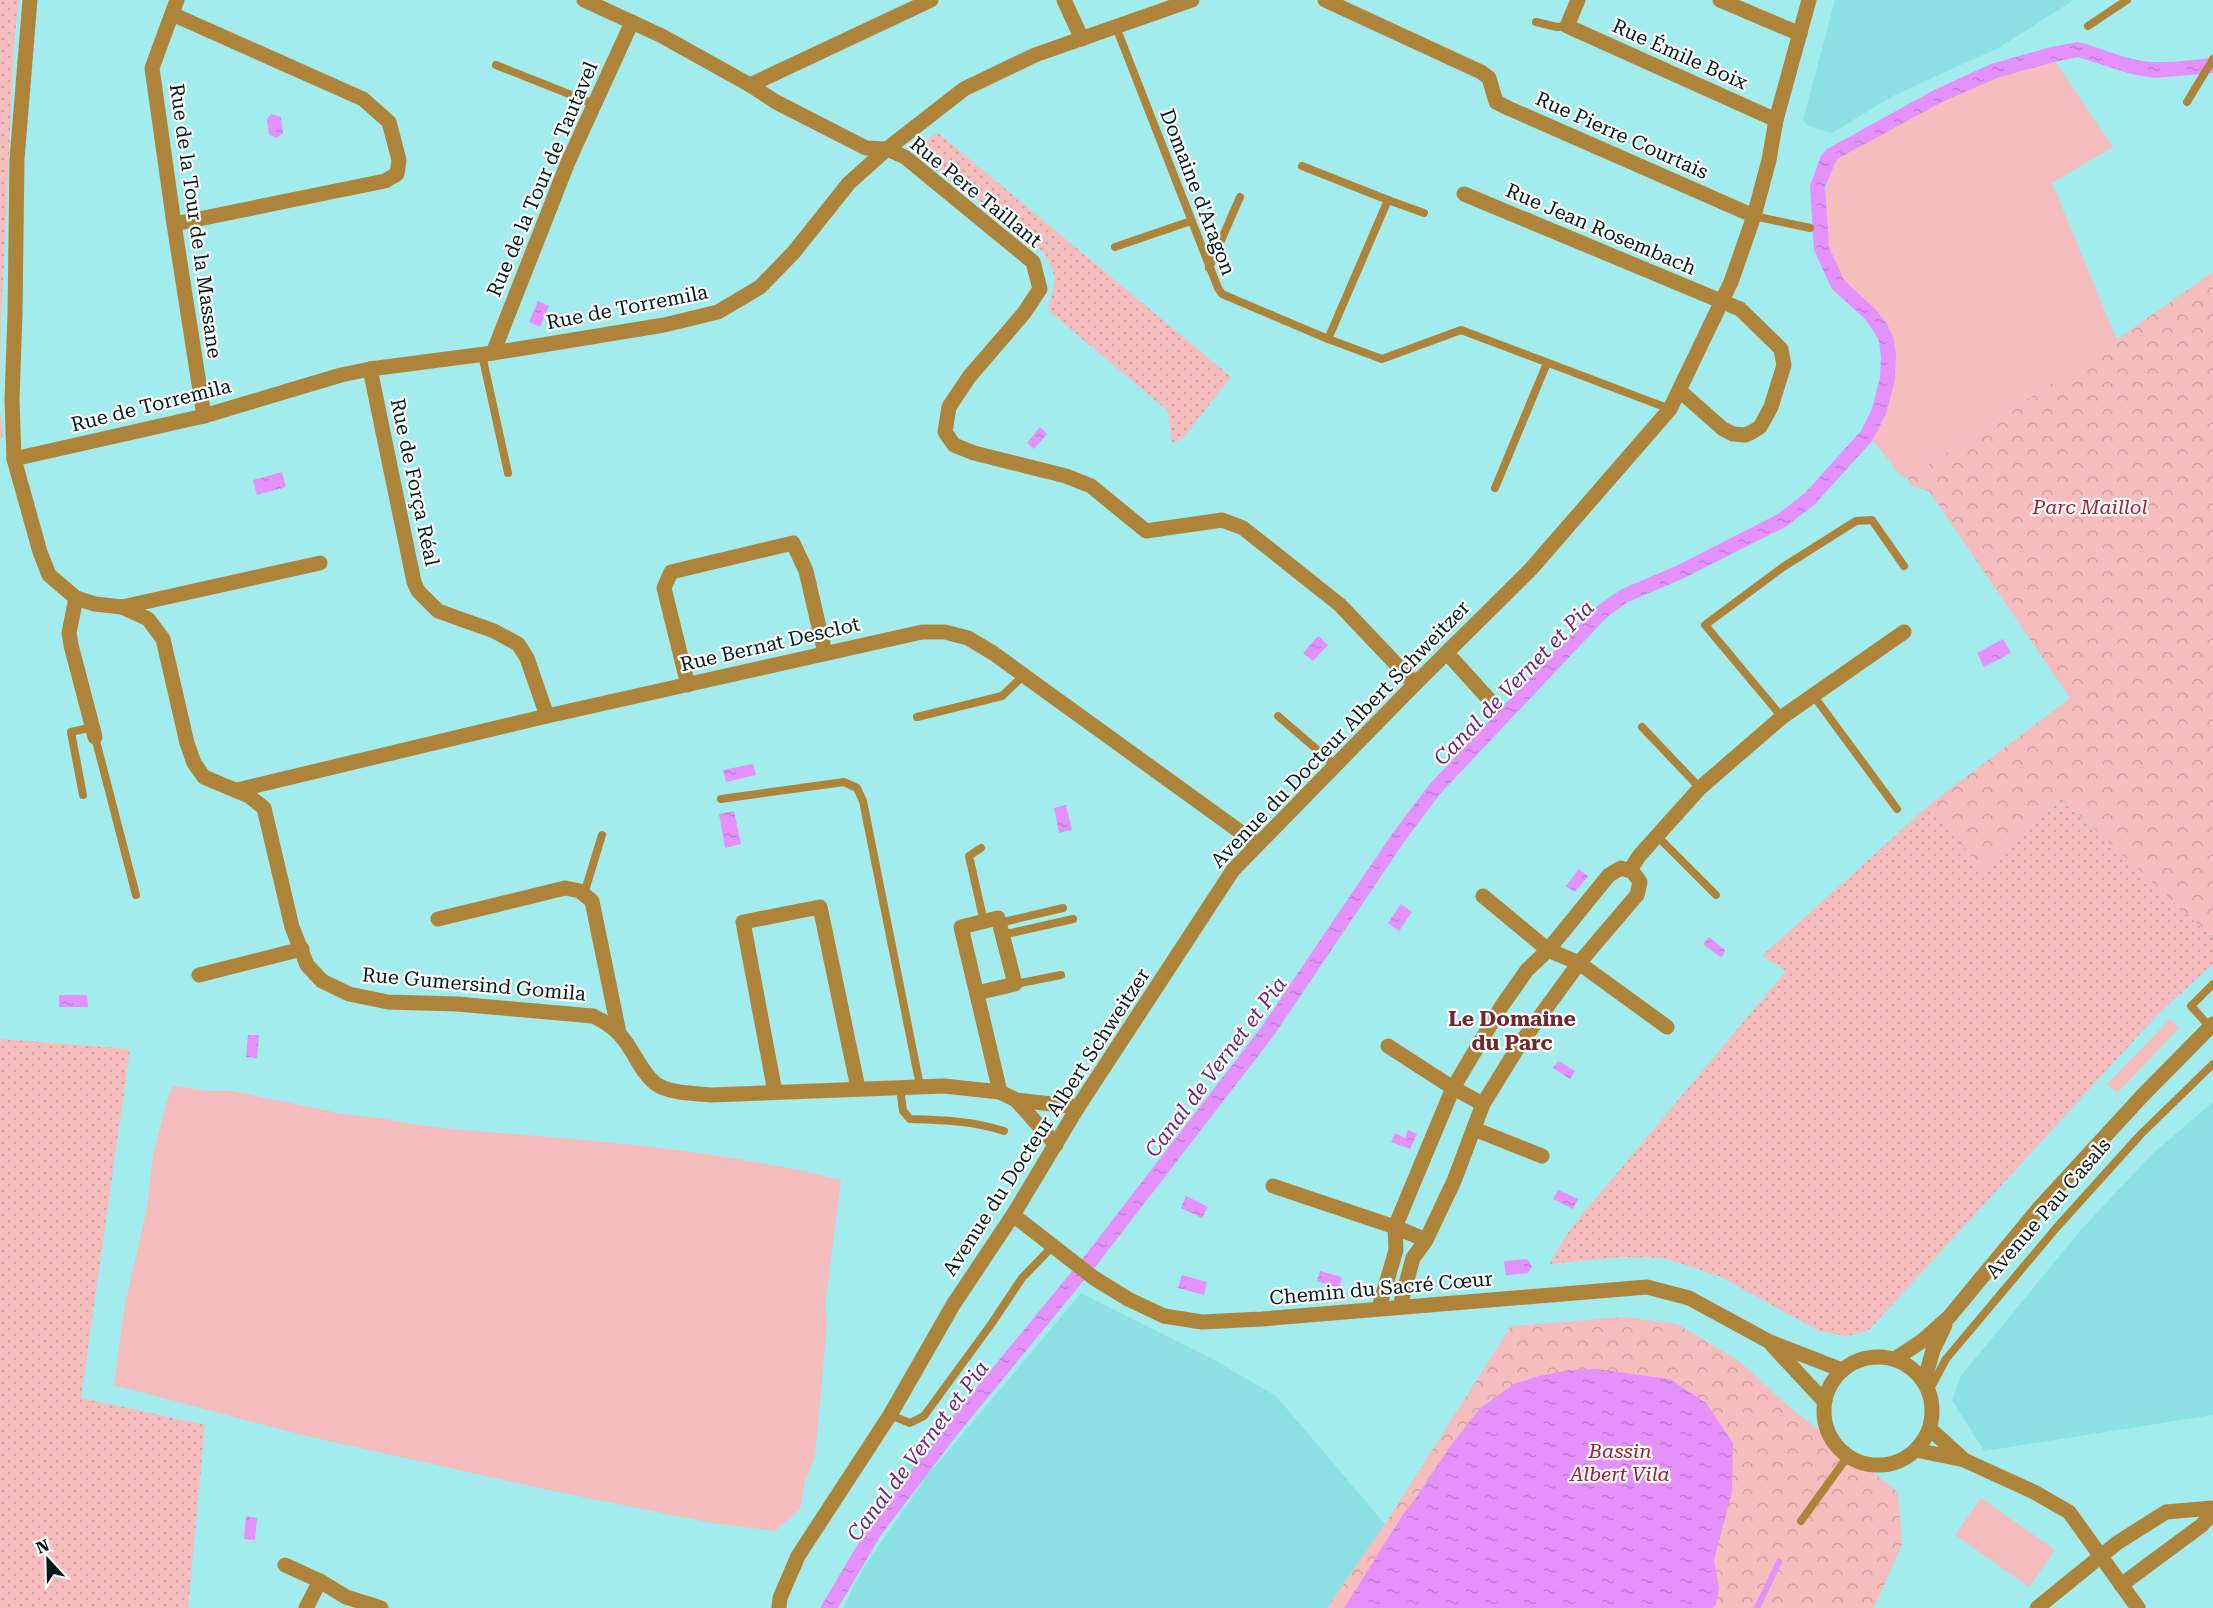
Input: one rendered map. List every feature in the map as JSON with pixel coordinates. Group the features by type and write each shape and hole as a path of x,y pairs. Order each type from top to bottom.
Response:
{"street":[{"name":"Rue Gumersind Gomila","path":"30,0 17,159 12,399 14,459 40,552 49,575 76,598 95,604 122,607 148,619 163,639 194,764 204,777 249,796 264,808 292,927 307,965 322,981 349,994 388,1002 457,1004 593,1016 611,1025 619,1033 639,1065 656,1084 678,1092 711,1095 920,1086 1000,1092 1016,1100 1078,1107"},
{"path":"584,0 662,36 776,102 866,148 887,149"},
{"path":"1064,0 1082,39"},
{"name":"Rue de Torremila","path":"14,459 204,416 341,375 664,325 718,312 760,287 794,252 849,183 887,149 964,88 1035,55 1192,0"},
{"name":"Rue Pierre Courtais","path":"1325,0 1481,72 1489,78 1496,102 1754,216"},
{"path":"1567,26 1578,0"},
{"path":"1720,0 1800,34"},
{"name":"Avenue du Docteur Albert Schweitzer","path":"779,1608 780,1598 798,1556 890,1415 953,1305 1013,1215 1078,1107 1233,870 1531,569 1670,409 1722,303 1754,216 1769,160 1776,120 1809,0"},
{"path":"750,85 924,2"},
{"path":"174,224 385,181 398,174 399,160 389,122 363,99 175,7"},
{"name":"Rue de la Tour de la Massane","path":"175,7 152,68 204,416"},
{"name":"Rue de la Tour de Tautavel","path":"487,354 568,162 632,22"},
{"name":"Rue Émile Boix","path":"1567,26 1776,120"},
{"name":"Rue Pere Taillant","path":"887,149 905,157 1033,262 1040,289 1024,313 969,376 949,407 945,432 954,445 974,453 1066,476 1091,486 1146,531 1222,520 1243,528 1340,605 1415,684"},
{"name":"Rue Jean Rosembach","path":"1464,194 1740,309 1781,349 1784,365 1771,407 1760,427 1745,435 1733,434 1723,429 1680,391"},
{"name":"Rue de Força Réal","path":"370,369 414,582 418,591 438,610 494,631 518,644 527,658 547,716"},
{"path":"688,685 664,588 671,572 793,543 806,571 825,653"},
{"path":"122,607 320,563"},
{"path":"76,598 69,633 94,732"},
{"name":"Rue Bernat Desclot","path":"237,790 825,653 922,632 945,632 968,638 993,652 1257,844"},
{"path":"1630,870 1700,788 1782,717 1904,632"},
{"path":"1447,653 1495,706"},
{"path":"1378,1308 1396,1250 1395,1227 1453,1088 1501,1007 1527,970 1548,950 1610,875 1621,868 1630,870 1638,876 1640,882 1637,895 1579,963 1520,1044 1483,1104 1454,1181 1426,1240 1413,1258 1400,1306"},
{"path":"438,919 565,888 580,891 592,901 619,1033"},
{"path":"1483,896 1548,950 1579,963 1667,1027"},
{"path":"775,1092 742,922 820,907 858,1088"},
{"path":"977,993 1015,984 995,926 961,927 1000,1092"},
{"path":"199,975 302,949"},
{"name":"Avenue Pau Casals","path":"1895,1359 1922,1341 1949,1317 2040,1207 2211,1025"},
{"path":"1388,1046 1453,1088 1483,1104"},
{"name":"Rue Gumersind Gomila","path":"1016,1100 1056,1145"},
{"path":"1474,1129 1542,1156"},
{"path":"1273,1186 1395,1227 1426,1240"},
{"name":"Chemin du Sacré Cœur","path":"1013,1215 1094,1278 1128,1299 1164,1316 1203,1322 1647,1287 1689,1298 1770,1342 1842,1370"},
{"name":"Avenue Pau Casals","path":"1927,1386 1933,1350 1949,1317"},
{"name":"Chemin du Sacré Cœur","path":"1770,1342 1824,1401"},
{"path":"1882,1356 1895,1359 1912,1368 1927,1386 1932,1404 1930,1429 1917,1450 1901,1460 1883,1465 1865,1464 1848,1456 1836,1446 1828,1432 1824,1417 1824,1401 1830,1384 1842,1370 1857,1360 1882,1356"},
{"path":"1930,1429 1964,1460"},
{"path":"1917,1450 1964,1460 2034,1492 2069,1512 2138,1608"},
{"path":"2037,1608 2101,1556 2166,1512 2213,1510"},
{"path":"2121,1584 2202,1525 2213,1510"},
{"path":"285,1565 320,1581 346,1597 381,1608"},
{"path":"306,1608 320,1581"}],"lane":[{"path":"2088,26 2127,0"},
{"path":"1536,22 1557,27 1567,26"},
{"name":"Domaine d'Aragon","path":"1116,27 1209,268 1222,294 1382,359 1461,330 1670,409"},
{"path":"2187,102 2213,59"},
{"path":"496,65 594,105"},
{"path":"1302,166 1424,213"},
{"path":"1209,268 1240,197"},
{"path":"1328,339 1388,200"},
{"path":"1754,216 1810,228"},
{"path":"1115,247 1191,221"},
{"path":"487,354 508,473"},
{"path":"1495,488 1547,363"},
{"path":"1782,717 1705,625 1783,567 1856,521 1872,520 1904,566"},
{"path":"917,717 1002,696 1024,675"},
{"path":"1813,695 1898,810"},
{"path":"1278,716 1336,765"},
{"path":"1642,727 1700,788"},
{"path":"83,795 71,732 94,732 136,895"},
{"path":"721,799 844,782 857,788 863,801 920,1086"},
{"path":"584,894 602,836"},
{"path":"1657,836 1716,895"},
{"path":"981,848 969,856 995,926"},
{"path":"995,926 1063,908"},
{"path":"995,926 1073,919"},
{"path":"1015,984 1061,975"},
{"path":"2211,1025 2191,1006 2213,984"},
{"name":"Avenue Pau Casals","path":"1927,1386 1946,1359 2057,1227 2141,1134 2213,1064"},
{"path":"900,1087 903,1111 910,1119 951,1120 984,1125 1004,1131"},
{"path":"890,1415 910,1423 924,1416 1022,1278 1053,1246"},
{"path":"1801,1521 1848,1456"}],"shaded area":[{"path":"1835,0 2074,0 2000,47 1893,96 1832,133 1808,126 1803,120"},
{"path":"2213,1102 2213,1415 1984,1451 1952,1400 1961,1376 2080,1231 2151,1155"},
{"path":"1081,1293 1211,1358 1276,1396 1385,1524 1327,1608 843,1608 863,1568 924,1481 904,1467 914,1454 934,1468"}],"green space":[{"path":"0,0 19,0 14,43 1,325 0,407"},
{"path":"2054,60 2113,147 2052,183 2117,340 1908,478 1901,476 1872,439 1895,355 1833,277 1819,214 1837,149 1961,85"},
{"path":"937,132 1231,377 1183,438 1172,444 1168,411 1048,310 1054,280 1052,268 1043,252 927,159 922,153 922,145"},
{"name":"Parc Maillol","path":"2213,272 2213,938 2062,799 1982,869 1928,806 2070,698 1929,491 1911,486 1908,478 2116,340"},
{"path":"0,407 3,438 0,439"},
{"path":"2062,799 2213,938 2213,964 2158,1014 1868,1331 1847,1336 1819,1331 1721,1277 1664,1258 1622,1257 1549,1264 1571,1228 1786,971 1762,956 1928,806 1982,869"},
{"path":"2170,1019 2179,1028 2117,1093 2107,1084"},
{"path":"0,1039 130,1049 81,1398 205,1425 188,1608 0,1608"},
{"path":"173,1086 208,1091 233,1091 348,1115 439,1128 696,1153 745,1160 841,1180 825,1306 827,1326 815,1456 805,1481 800,1509 775,1531 712,1523 553,1491 298,1434 114,1385 125,1304 147,1208 153,1156 167,1100"},
{"name":"Bassin Albert Vila","path":"1624,1317 1677,1324 1739,1361 1787,1405 1898,1492 1902,1544 1874,1608 1327,1608 1385,1524 1511,1326"},
{"path":"1981,1498 2055,1550 2029,1587 1955,1535"}],"water":[{"name":"Canal de Vernet et Pia","path":"2078,42 2137,60 2175,62 2213,58 2213,73 2154,78 2131,74 2078,57 2054,62 1997,78 1942,102 1837,159 1825,187 1829,247 1844,280 1876,310 1887,324 1893,336 1896,356 1895,379 1886,414 1873,440 1815,504 1787,526 1682,579 1628,602 1607,617 1440,794 1404,842 1272,1038 1099,1262 957,1435 881,1535 838,1608 820,1608 868,1527 945,1426 1087,1253 1260,1029 1392,834 1429,785 1597,606 1622,589 1676,566 1778,514 1805,493 1861,431 1872,409 1880,377 1879,341 1865,319 1832,289 1814,250 1810,186 1821,156 1827,149 1936,89 1991,64"},
{"path":"271,114 281,117 283,133 277,138 269,135 267,119"},
{"path":"538,301 549,306 540,327 529,322"},
{"path":"1040,427 1047,434 1034,449 1027,443"},
{"path":"282,472 286,487 257,495 253,480"},
{"path":"1318,636 1328,645 1313,661 1303,653"},
{"path":"2003,639 2011,653 1984,667 1977,653"},
{"path":"753,764 756,775 726,782 723,770"},
{"path":"1066,805 1072,830 1059,833 1054,808"},
{"path":"734,811 741,844 725,848 719,814"},
{"path":"1579,869 1588,876 1575,892 1566,886"},
{"path":"1401,904 1412,912 1399,931 1388,923"},
{"path":"1709,937 1725,950 1723,956 1720,957 1703,944"},
{"path":"59,995 87,995 88,1007 59,1007"},
{"path":"248,1035 259,1035 257,1058 246,1057"},
{"path":"1558,1061 1575,1071 1570,1079 1553,1068"},
{"path":"1408,1130 1417,1134 1410,1149 1391,1142 1395,1133 1405,1138"},
{"path":"1558,1190 1578,1199 1573,1209 1553,1199"},
{"path":"1186,1196 1208,1207 1202,1218 1181,1208"},
{"path":"1527,1259 1532,1266 1528,1273 1506,1275 1504,1261"},
{"path":"1320,1271 1342,1277 1339,1288 1317,1281"},
{"path":"1182,1275 1207,1282 1204,1295 1178,1288"},
{"path":"1596,1369 1670,1379 1706,1403 1733,1443 1732,1492 1714,1560 1719,1588 1716,1605 1713,1608 1344,1608 1404,1513 1480,1408 1514,1384 1568,1370"},
{"path":"246,1516 257,1518 255,1540 244,1539"}],"waterway":[{"path":"1757,1608 1779,1562"}],"district":[{"name":"Le Domaine du Parc","path":"1512,1031"}]}
